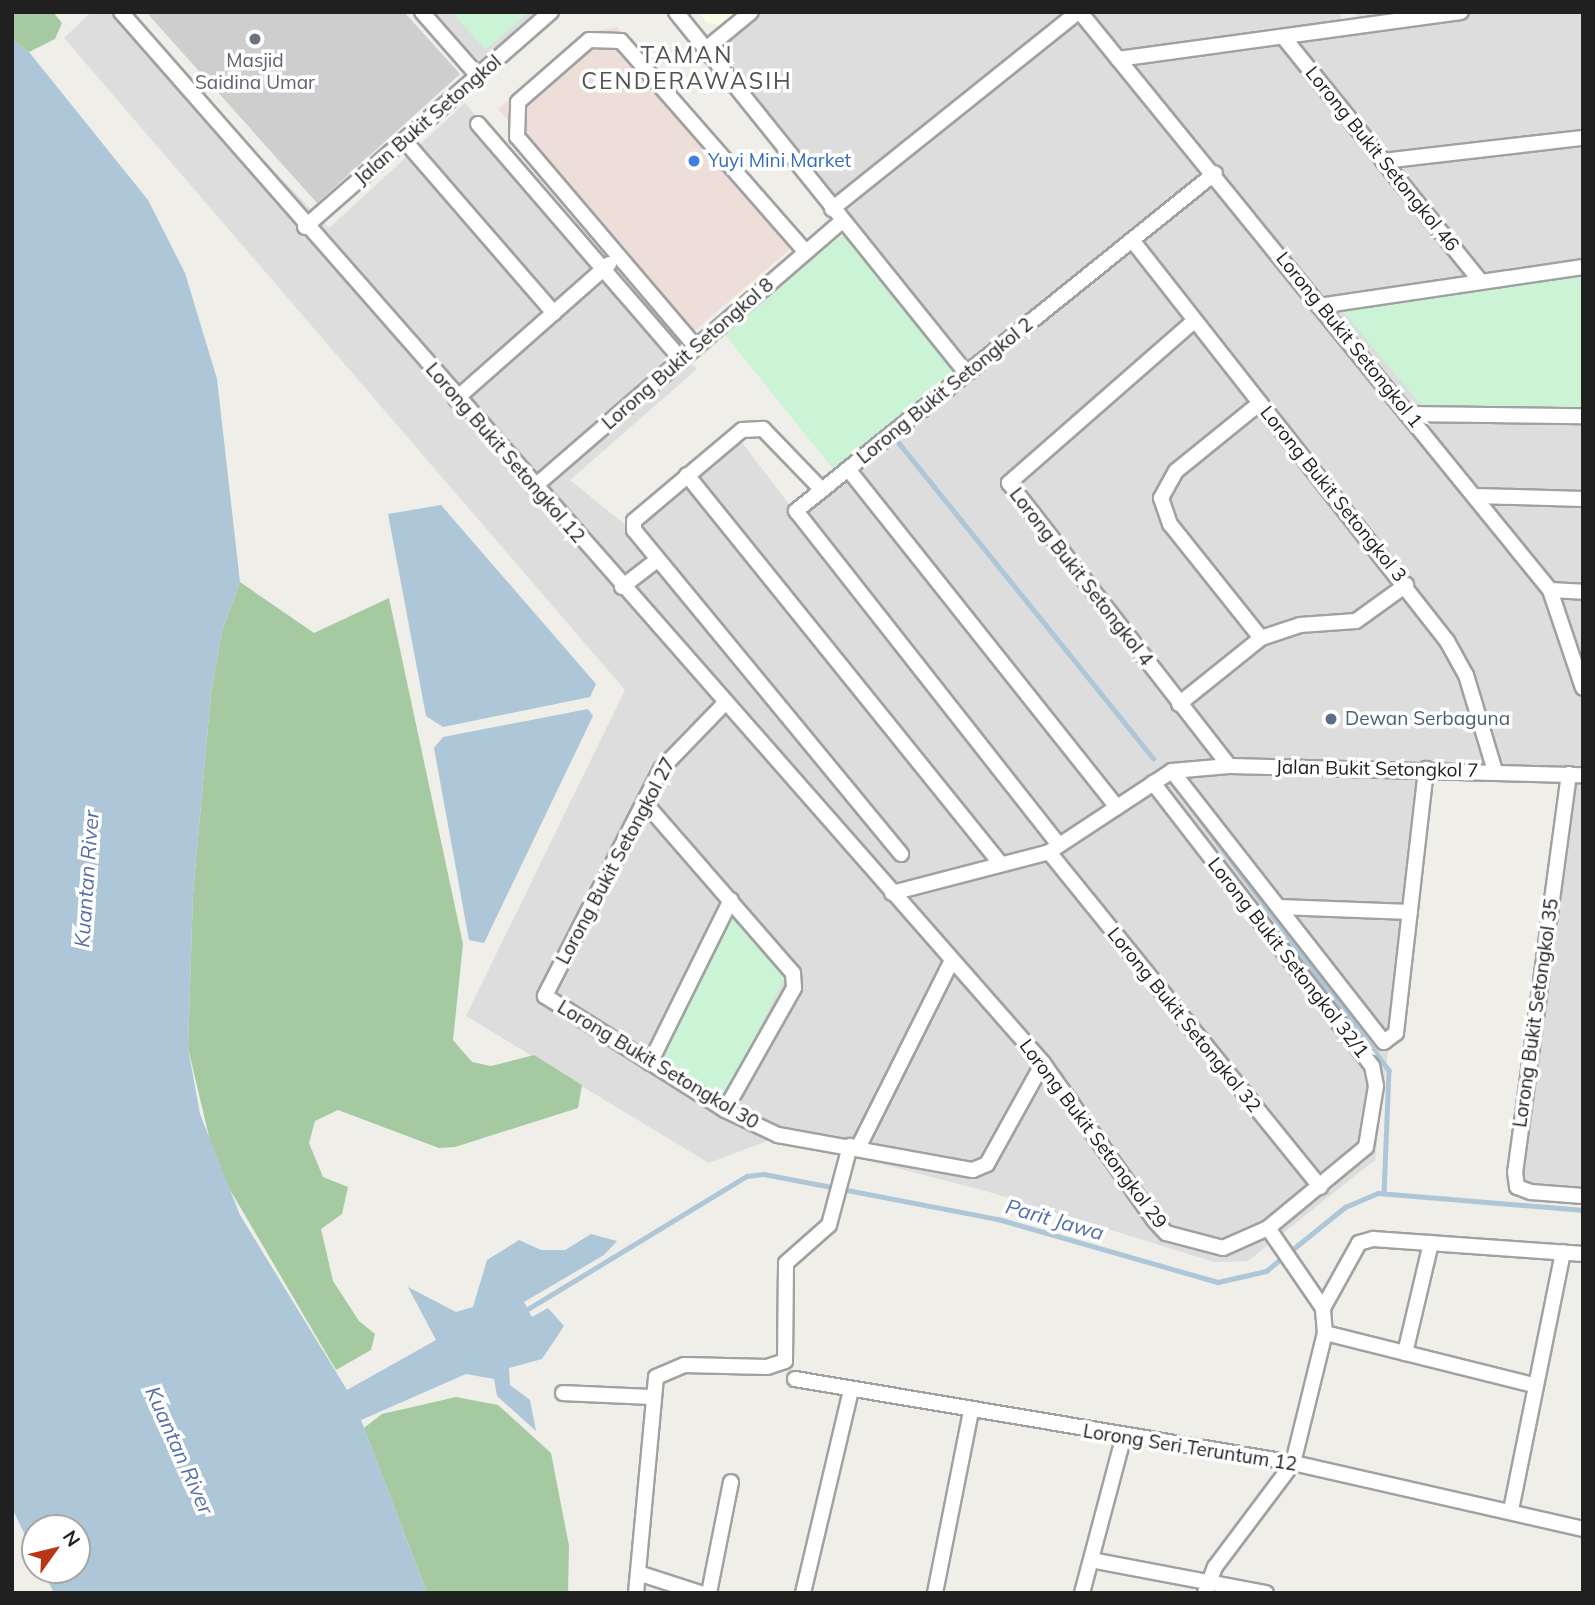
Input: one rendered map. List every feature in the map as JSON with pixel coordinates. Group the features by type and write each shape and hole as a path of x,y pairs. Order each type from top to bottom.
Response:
{"street":[{"name":"Lorong Bukit Setongkol 12","path":"121,12 305,227 892,892"},
{"path":"422,12 478,76"},
{"name":"Jalan Bukit Setongkol","path":"305,227 551,12"},
{"path":"676,12 966,373"},
{"path":"706,49 751,12"},
{"name":"Lorong Bukit Setongkol 1","path":"1079,12 1214,173 1550,590 1582,684"},
{"name":"Lorong Bukit Setongkol 8","path":"534,487 805,251 837,215 1079,12"},
{"path":"1118,59 1286,39 1461,12"},
{"path":"696,347 517,137 513,108 589,40 598,37 629,47 805,251"},
{"name":"Lorong Bukit Setongkol 46","path":"1286,39 1479,279"},
{"path":"478,124 682,360"},
{"path":"1383,161 1583,138"},
{"path":"404,140 554,313"},
{"name":"Lorong Bukit Setongkol 2","path":"1117,807 848,469 1214,173"},
{"name":"Lorong Bukit Setongkol 3","path":"1132,240 1406,585 1466,674 1495,771"},
{"path":"456,399 618,256"},
{"path":"1319,306 1479,279 1583,267"},
{"name":"Lorong Bukit Setongkol 4","path":"1194,321 1009,483 1229,766"},
{"path":"1260,403 1176,471 1161,498 1170,524 1261,638"},
{"path":"1407,414 1583,416"},
{"path":"848,469 822,490 762,429 742,430 634,521 636,536 901,854"},
{"path":"687,475 1001,864"},
{"name":"Lorong Bukit Setongkol 32","path":"822,490 796,511 1054,848 1320,1187"},
{"path":"1476,496 1583,499"},
{"path":"622,587 657,559"},
{"path":"1179,704 1261,638 1300,625 1356,621 1406,585"},
{"path":"1550,590 1583,592"},
{"name":"Lorong Bukit Setongkol 27","path":"545,996 677,747 725,703"},
{"name":"Jalan Bukit Setongkol 7","path":"1172,771 1229,766 1576,774"},
{"path":"892,892 1054,848 1172,771 1384,1042 1396,1033 1426,769"},
{"name":"Lorong Bukit Setongkol 35","path":"1576,774 1515,1172 1517,1187 1531,1192 1583,1196"},
{"name":"Lorong Bukit Setongkol 32/1","path":"1153,783 1372,1066 1376,1112 1366,1147 1268,1228"},
{"path":"646,804 789,966 794,982 725,1110"},
{"name":"Lorong Bukit Setongkol 29","path":"892,892 1043,1063 1166,1233 1223,1248 1268,1228"},
{"path":"650,1063 731,900"},
{"path":"1280,907 1410,912"},
{"path":"636,1593 650,1397 656,1377 667,1369 785,1361 786,1263 829,1225 836,1210 852,1150 952,960"},
{"name":"Lorong Bukit Setongkol 30","path":"545,996 725,1110 778,1135 973,1170 987,1164 1043,1063"},
{"path":"1207,1586 1293,1463 1325,1332 1323,1308 1300,1268 1268,1228"},
{"path":"1323,1308 1359,1243 1431,1243 1583,1254"},
{"path":"1405,1353 1431,1243"},
{"path":"1511,1510 1534,1385 1563,1252"},
{"path":"1325,1332 1534,1385"},
{"name":"Lorong Seri Teruntum 12","path":"795,1379 1124,1439 1293,1463 1511,1510 1583,1529"},
{"path":"803,1593 850,1390"},
{"path":"564,1393 650,1397"},
{"path":"935,1593 971,1411"},
{"path":"1082,1593 1124,1439"},
{"path":"709,1593 731,1482"},
{"path":"1091,1560 1207,1586 1266,1593"},
{"path":"638,1573 700,1593"}],"shaded area":[{"path":"91,12 121,12 329,228 465,103 697,369 570,480 628,527 737,436 795,512 977,371 709,47 753,12 1340,12 1343,30 1358,28 1356,12 1583,12 1583,1193 1520,1186 1572,781 1422,771 1375,1160 1248,1261 1214,1262 989,1192 778,1137 709,1163 466,1016 625,690 64,38"},
{"path":"146,12 404,12 460,74 317,203"},
{"path":"434,12 552,12 484,70"},
{"path":"698,12 737,12 721,25 707,23"},
{"path":"617,27 803,238 693,332 498,109 595,31"}],"green space":[{"path":"12,12 53,12 62,23 55,39 29,52 12,40"},
{"path":"452,12 529,12 485,50"},
{"path":"848,231 961,371 836,472 723,332"},
{"path":"1583,276 1583,413 1426,411 1338,306"},
{"path":"240,582 314,633 389,598 463,944 453,1040 472,1062 491,1066 534,1055 582,1085 578,1108 455,1147 439,1148 338,1110 315,1121 309,1143 323,1177 348,1187 342,1214 321,1229 333,1281 359,1321 375,1334 371,1350 336,1370 216,1166 188,1048 193,894 211,693 222,631"},
{"path":"732,903 788,971 723,1101 653,1058"},
{"path":"456,1397 498,1405 551,1453 569,1546 568,1593 427,1593 364,1428 382,1414"}],"water":[{"name":"Kuantan River","path":"12,40 29,52 148,200 185,273 217,379 240,582 222,631 211,693 193,894 188,1048 200,1114 240,1215 347,1390 436,1340 408,1287 456,1312 473,1307 487,1260 519,1240 541,1250 565,1250 591,1234 617,1241 604,1255 524,1302 532,1317 548,1308 564,1326 542,1359 509,1368 510,1385 530,1400 536,1431 497,1396 494,1379 466,1374 361,1420 427,1593 54,1593 49,1584 91,1584 91,1514 21,1514 21,1527 12,1508"},
{"path":"441,505 596,684 590,697 443,727 426,716 388,514"},
{"path":"588,709 593,716 484,943 469,940 434,748 443,737"}],"waterway":[{"path":"899,443 1153,758"},
{"path":"1192,808 1389,1070 1384,1193"},
{"name":"Parit Jawa","path":"528,1309 747,1176 764,1174 998,1219 1218,1282 1266,1271 1345,1207 1378,1193 1583,1210"}],"place":[{"name":"Masjid Saidina Umar","path":"255,39"},
{"name":"Yuyi Mini Market","path":"694,161"},
{"name":"Dewan Serbaguna","path":"1331,719"}],"district":[{"name":"TAMAN CENDERAWASIH","path":"687,68"}]}
